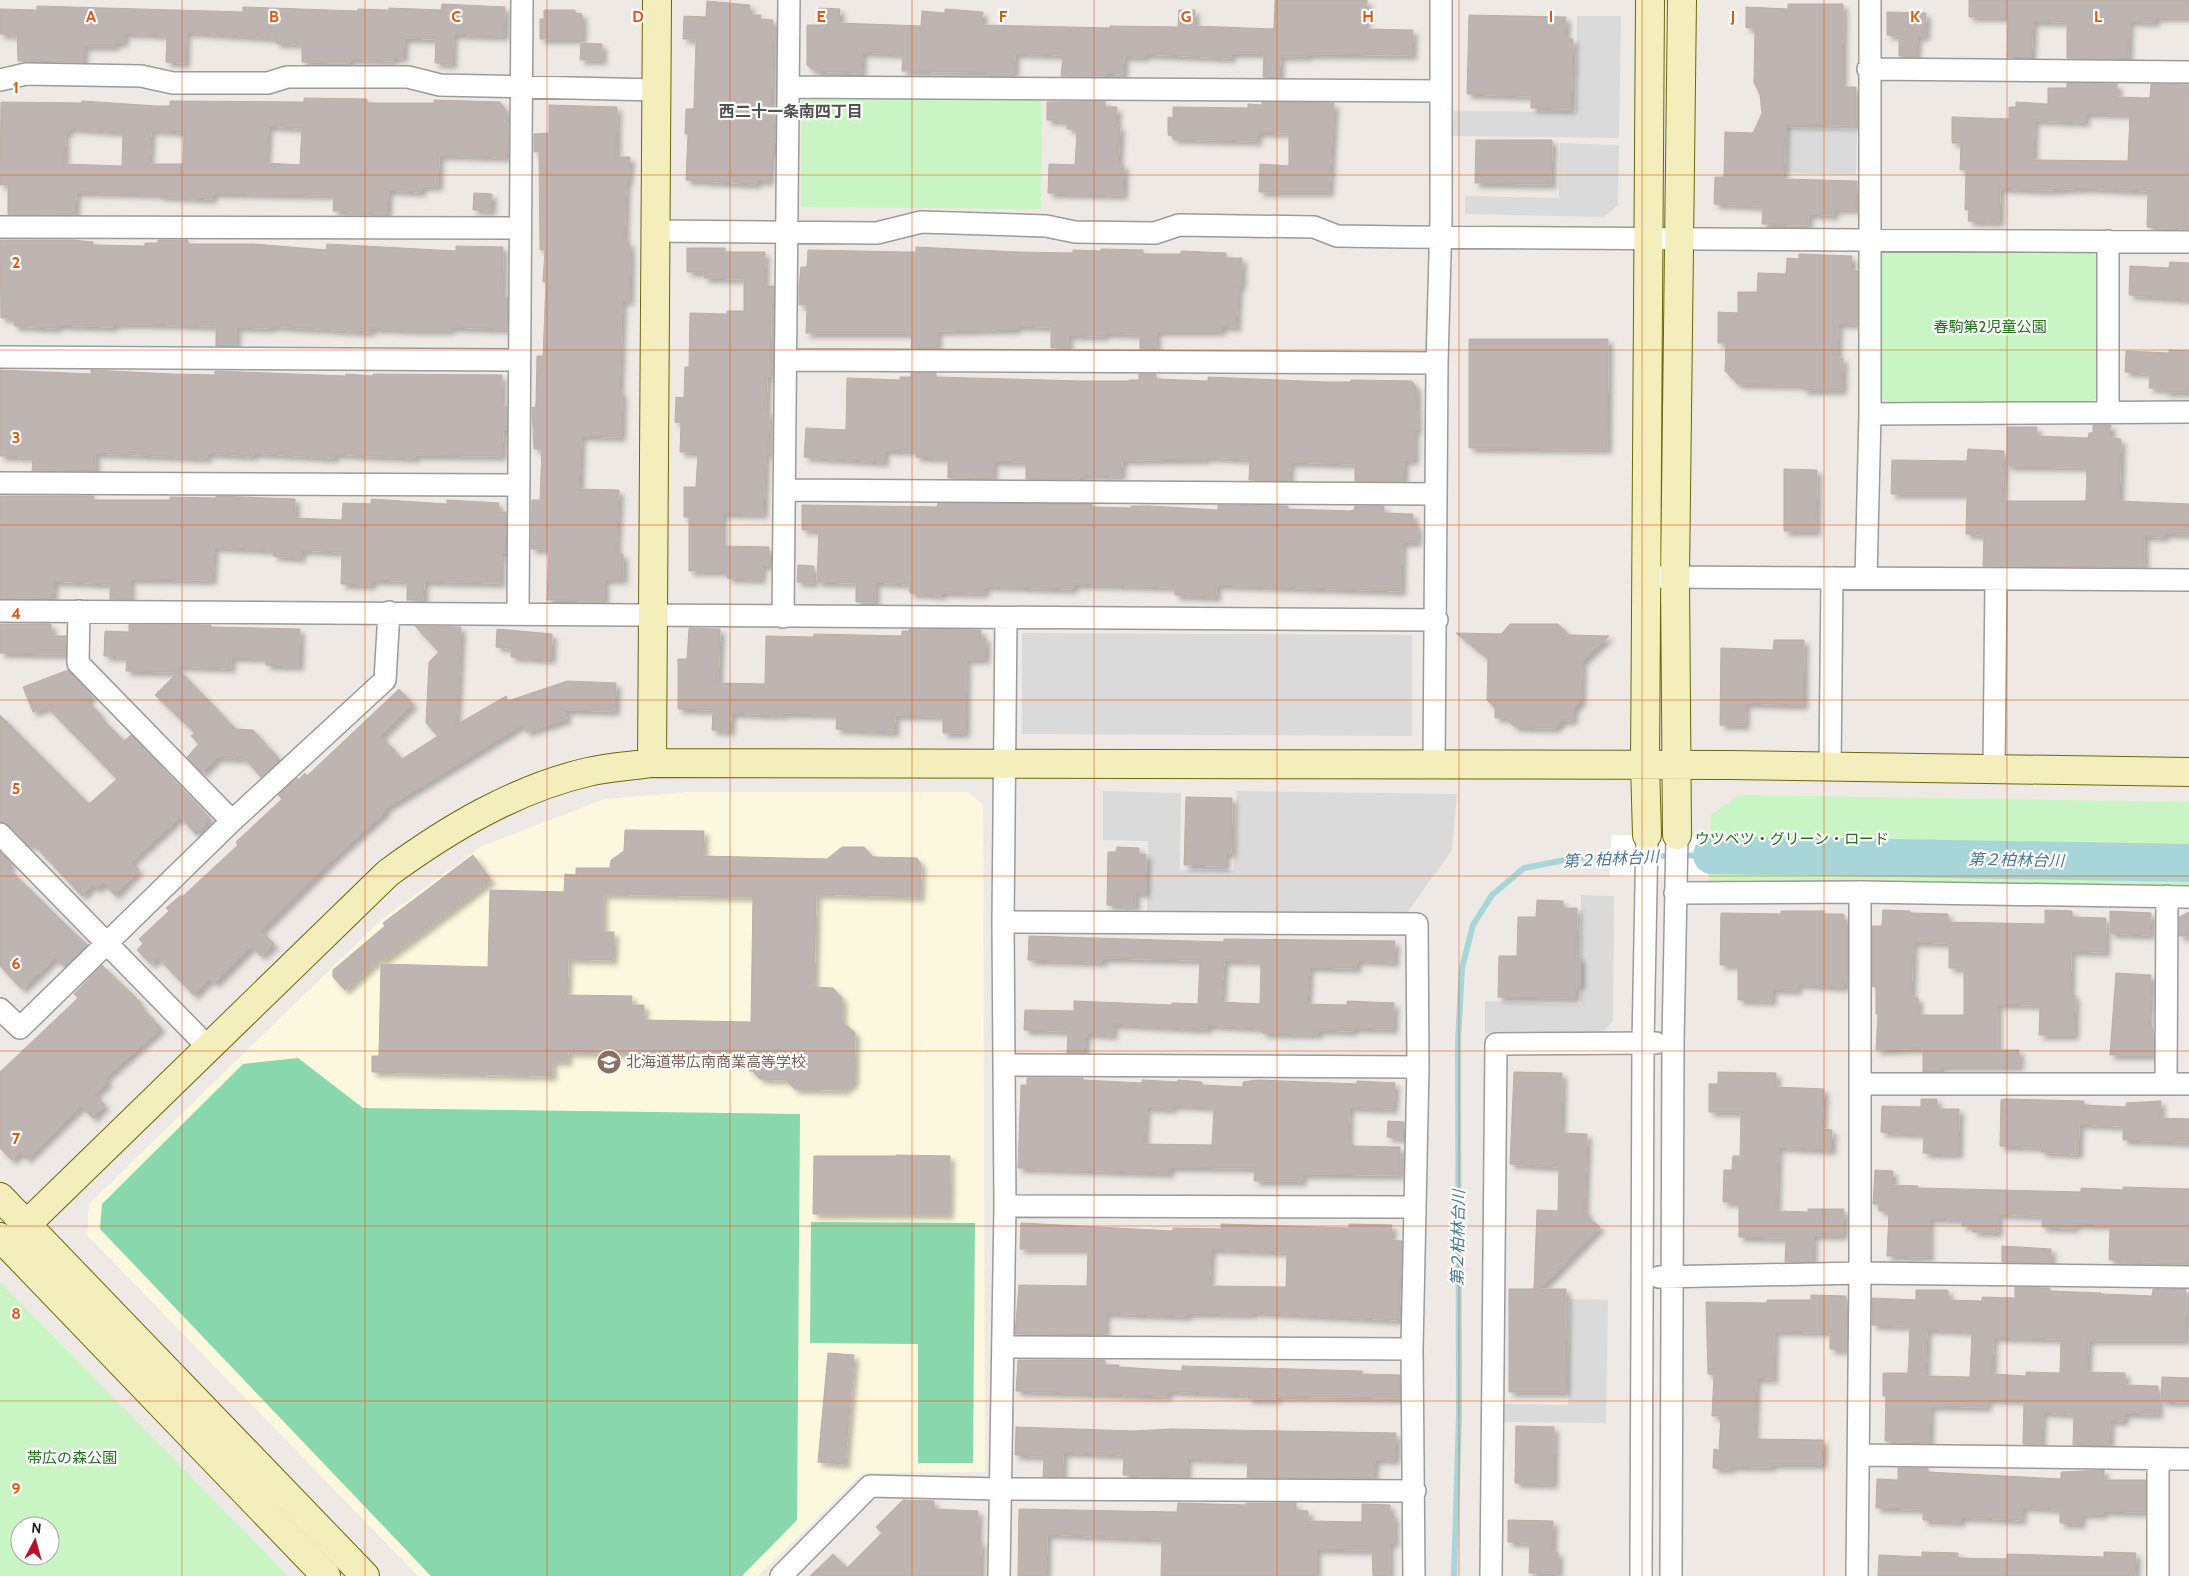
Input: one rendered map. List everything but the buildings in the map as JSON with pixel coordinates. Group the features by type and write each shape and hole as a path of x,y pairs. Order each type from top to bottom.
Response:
{"street":[{"path":"518,614 517,484 522,0"},
{"path":"652,762 657,0"},
{"path":"783,617 787,360 786,231 789,0"},
{"path":"1434,765 1437,620 1436,494 1440,0"},
{"path":"1640,1576 1643,1043 1647,835 1645,765 1650,0"},
{"path":"1671,1576 1673,1043 1677,835 1675,577 1682,0"},
{"path":"1866,578 1870,414 1868,68 1870,0"},
{"path":"1868,68 2189,72"},
{"path":"0,80 26,74 141,76 172,83 268,83 287,77 408,77 440,85 656,90"},
{"path":"788,87 1440,91"},
{"path":"654,231 878,233 921,222 1046,226 1075,232 1155,233 1179,226 1314,227 1337,236 1439,238 2189,242"},
{"path":"0,227 519,228"},
{"path":"2108,241 2108,412"},
{"path":"0,357 519,360"},
{"path":"787,360 1437,363"},
{"path":"1870,414 2189,412"},
{"path":"0,483 517,484"},
{"path":"784,490 1436,494"},
{"path":"1647,577 2189,580"},
{"path":"1830,767 1832,578"},
{"path":"1994,768 1996,580"},
{"path":"0,611 389,612 1006,619 1437,620"},
{"path":"79,611 78,662 232,821"},
{"path":"0,1008 20,1028 232,821 385,680 389,612"},
{"path":"999,1576 998,1489 1003,1347 1003,922 1006,619"},
{"path":"326,1576 2,1243 27,1224 207,1046 388,873 430,842 479,814 532,790 588,772 652,762 1676,765 2189,772"},
{"path":"0,834 207,1046"},
{"path":"1676,885 1860,892 2189,897"},
{"path":"1857,1576 1860,1273 1860,892"},
{"path":"2166,1084 2167,896"},
{"path":"1003,922 1417,924 1418,1067 1412,1349 1415,1491 1414,1576"},
{"path":"1491,1576 1496,1044 1673,1043"},
{"path":"1004,1065 1418,1067"},
{"path":"1860,1084 2189,1084"},
{"path":"0,1197 365,1576"},
{"path":"1004,1206 1415,1207"},
{"path":"1643,1277 1860,1273 2189,1277"},
{"path":"1003,1347 1412,1349"},
{"path":"1859,1455 2189,1459"},
{"path":"2158,1459 2158,1576"},
{"path":"781,1576 870,1486 998,1489 1415,1491"}],"shaded area":[{"path":"1577,16 1621,16 1619,138 1453,136 1454,111 1576,112"},
{"path":"1788,128 1857,130 1856,175 1787,173"},
{"path":"1560,143 1619,145 1618,205 1604,217 1465,214 1465,196 1559,198"},
{"path":"1022,633 1412,635 1412,736 1022,734"},
{"path":"1103,791 1181,793 1180,870 1234,870 1237,791 1457,794 1452,850 1407,913 1147,911 1148,841 1103,840"},
{"name":"北海道帯広南商業高等学校","path":"688,792 968,792 983,805 985,1472 863,1473 758,1576 418,1576 87,1235 89,1204 381,920 482,846 605,799"},
{"path":"1581,895 1614,896 1613,1021 1599,1036 1485,1033 1485,1001 1581,1005"},
{"path":"1570,1299 1608,1300 1606,1423 1504,1422 1504,1404 1568,1405"}],"green space":[{"path":"802,97 1042,99 1041,209 801,207"},
{"name":"春駒第2児童公園","path":"1887,248 2089,249 2097,259 2101,394 2088,404 1890,406 1878,395 1880,252"},
{"name":"ウツベツ・グリーン・ロード","path":"1739,795 2189,802 2189,889 1709,881 1711,815"},
{"path":"298,1058 363,1108 800,1114 797,1520 742,1576 431,1576 100,1229 102,1204 243,1064"},
{"path":"811,1222 975,1223 973,1463 918,1463 918,1344 810,1343"},
{"name":"帯広の森公園","path":"0,1282 288,1576 0,1576"}],"pier":[{"path":"1611,835 1708,835 1708,877 1610,877"}],"waterway":[{"name":"第２柏林台川","path":"1454,1576 1459,1415 1458,1041 1462,968 1473,925 1492,895 1524,868 1575,858 1712,855"},
{"name":"第２柏林台川","path":"1712,855 2189,863"}],"place":[{"name":"北海道帯広南商業高等学校","path":"609,1062"}],"district":[{"name":"西二十一条南四丁目","path":"791,111"}]}
